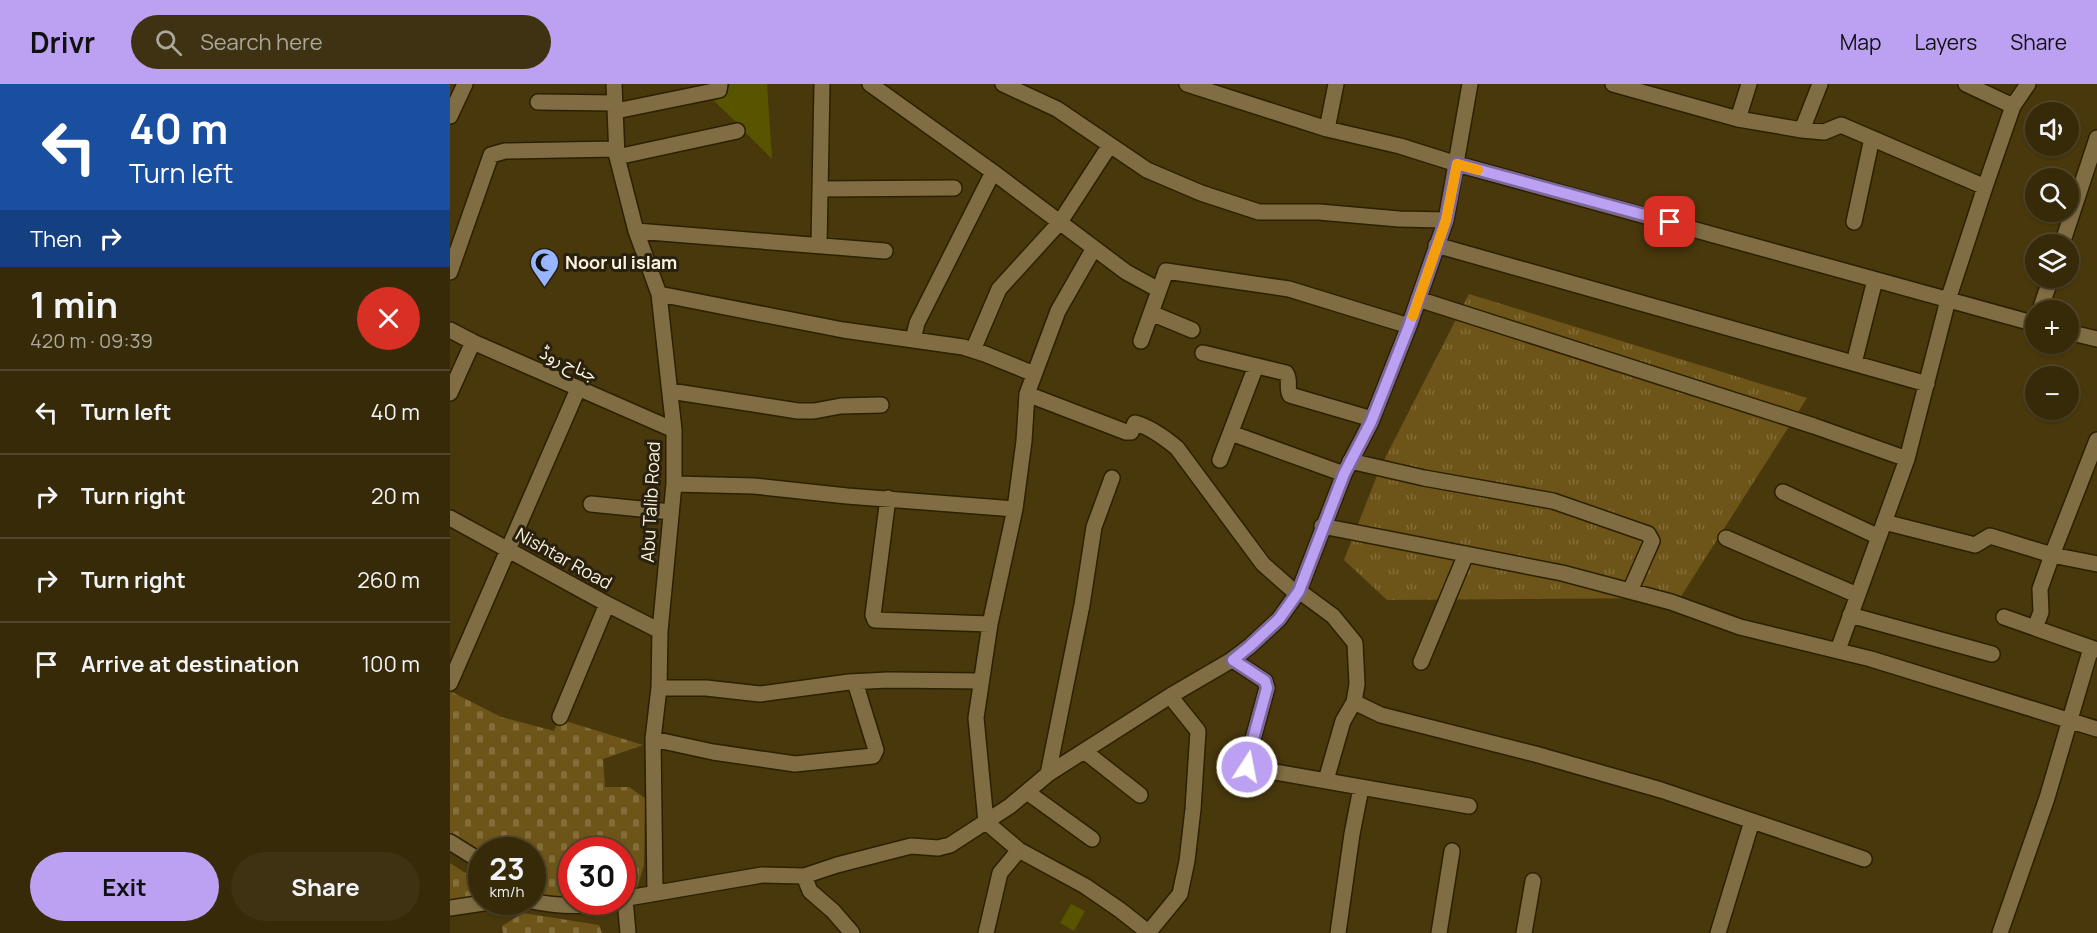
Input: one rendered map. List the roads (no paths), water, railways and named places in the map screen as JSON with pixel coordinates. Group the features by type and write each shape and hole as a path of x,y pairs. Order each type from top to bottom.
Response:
{"street":[{"path":"450,116 465,84"},
{"name":"Abu Talib Road","path":"614,84 616,153 636,231 659,294 674,430 674,484 660,631 659,688 653,739 655,892"},
{"path":"538,102 615,107 720,90 720,84"},
{"path":"819,246 822,84"},
{"path":"870,84 993,172 1126,272 1159,290"},
{"path":"1003,84 1057,109 1147,170 1201,193 1259,212 1319,212 1399,219 1446,220"},
{"path":"1187,84 1327,129 1400,146 1457,164 2025,321"},
{"path":"1327,129 1336,84"},
{"path":"636,896 762,875 804,876 911,846 938,848 950,845 986,822 1048,774 1084,750 1233,660 1279,619 1298,592 1322,526 1347,468 1372,419 1419,299 1446,220 1470,84"},
{"path":"1613,84 1738,118 1802,130 1824,132 1841,125 1985,187"},
{"path":"1738,118 1749,84"},
{"path":"1802,130 1820,84"},
{"path":"1966,84 2013,106"},
{"path":"1838,650 1907,459 1948,300 1985,187 2013,106 2028,84"},
{"path":"450,272 457,232 491,155 505,151 616,153 737,131"},
{"path":"1854,222 1872,138"},
{"path":"2065,234 2097,138"},
{"path":"973,350 999,289 1060,222 1110,145"},
{"path":"913,340 917,323 993,172"},
{"path":"820,189 954,188"},
{"path":"636,231 885,251"},
{"path":"1436,245 1928,384"},
{"path":"1094,248 1058,311 1027,394 1024,441 1015,509 990,624 976,718 986,822 1019,850 1085,886 1148,933 1180,894 1187,861 1193,809 1198,731 1170,696"},
{"path":"1140,340 1166,272 1290,289 1409,326"},
{"path":"1854,363 1875,280"},
{"path":"659,294 843,330 973,350 1034,374"},
{"path":"1419,299 1814,426 1907,459"},
{"path":"1151,313 1192,330"},
{"name":"جناح روڈ","path":"450,330 674,430"},
{"path":"2079,335 2097,339"},
{"path":"452,382 473,342"},
{"path":"1203,353 1286,373 1290,395 1372,419"},
{"path":"1220,460 1256,366"},
{"path":"450,683 455,657 509,550 578,389"},
{"path":"670,391 798,411 814,411 841,406 881,405"},
{"path":"1027,394 1126,432 1131,432 1135,423 1143,425 1170,442 1177,448 1263,564 1333,616 1355,643 1357,684 1354,702 1343,721 1326,780"},
{"path":"1231,433 1347,468 1424,478 1553,501 1648,534 1652,541 1630,591"},
{"path":"2035,628 2041,612 2040,589 2052,555 2090,475 2097,440"},
{"path":"1048,774 1082,605 1094,527 1112,478"},
{"path":"674,484 754,486 1015,509"},
{"path":"1783,492 1879,537"},
{"path":"888,498 873,615 875,620 990,624"},
{"path":"591,504 671,512"},
{"name":"Nishtar Road","path":"450,518 660,631"},
{"path":"1884,522 1975,545 1990,536 2052,555 2097,564"},
{"path":"1322,526 1562,573 1671,602 1740,627 1838,650 2097,729"},
{"path":"1726,538 1857,595"},
{"path":"1421,662 1466,554"},
{"path":"560,717 607,604"},
{"path":"1850,615 1992,654"},
{"path":"2000,933 2047,798 2094,649 2004,617"},
{"path":"1233,660 1265,681 1267,688 1247,767 1469,806"},
{"path":"659,688 706,688 760,694 888,680 981,681"},
{"path":"653,739 713,752 795,764 873,756 876,750 855,682"},
{"path":"1354,702 1381,715 1558,760 1661,790 1864,859"},
{"path":"1084,750 1140,795"},
{"path":"1338,933 1350,845 1361,788"},
{"path":"1027,792 1092,839"},
{"path":"1718,933 1752,821"},
{"path":"450,842 468,853"},
{"path":"986,933 1000,873 1019,850"},
{"path":"1439,933 1452,851"},
{"path":"804,876 810,891 833,911 852,933"},
{"path":"1524,933 1533,881"},
{"path":"450,908 468,905"},
{"path":"624,915 628,933"}],"place":[{"name":"Noor ul islam","path":"544,288"}]}
